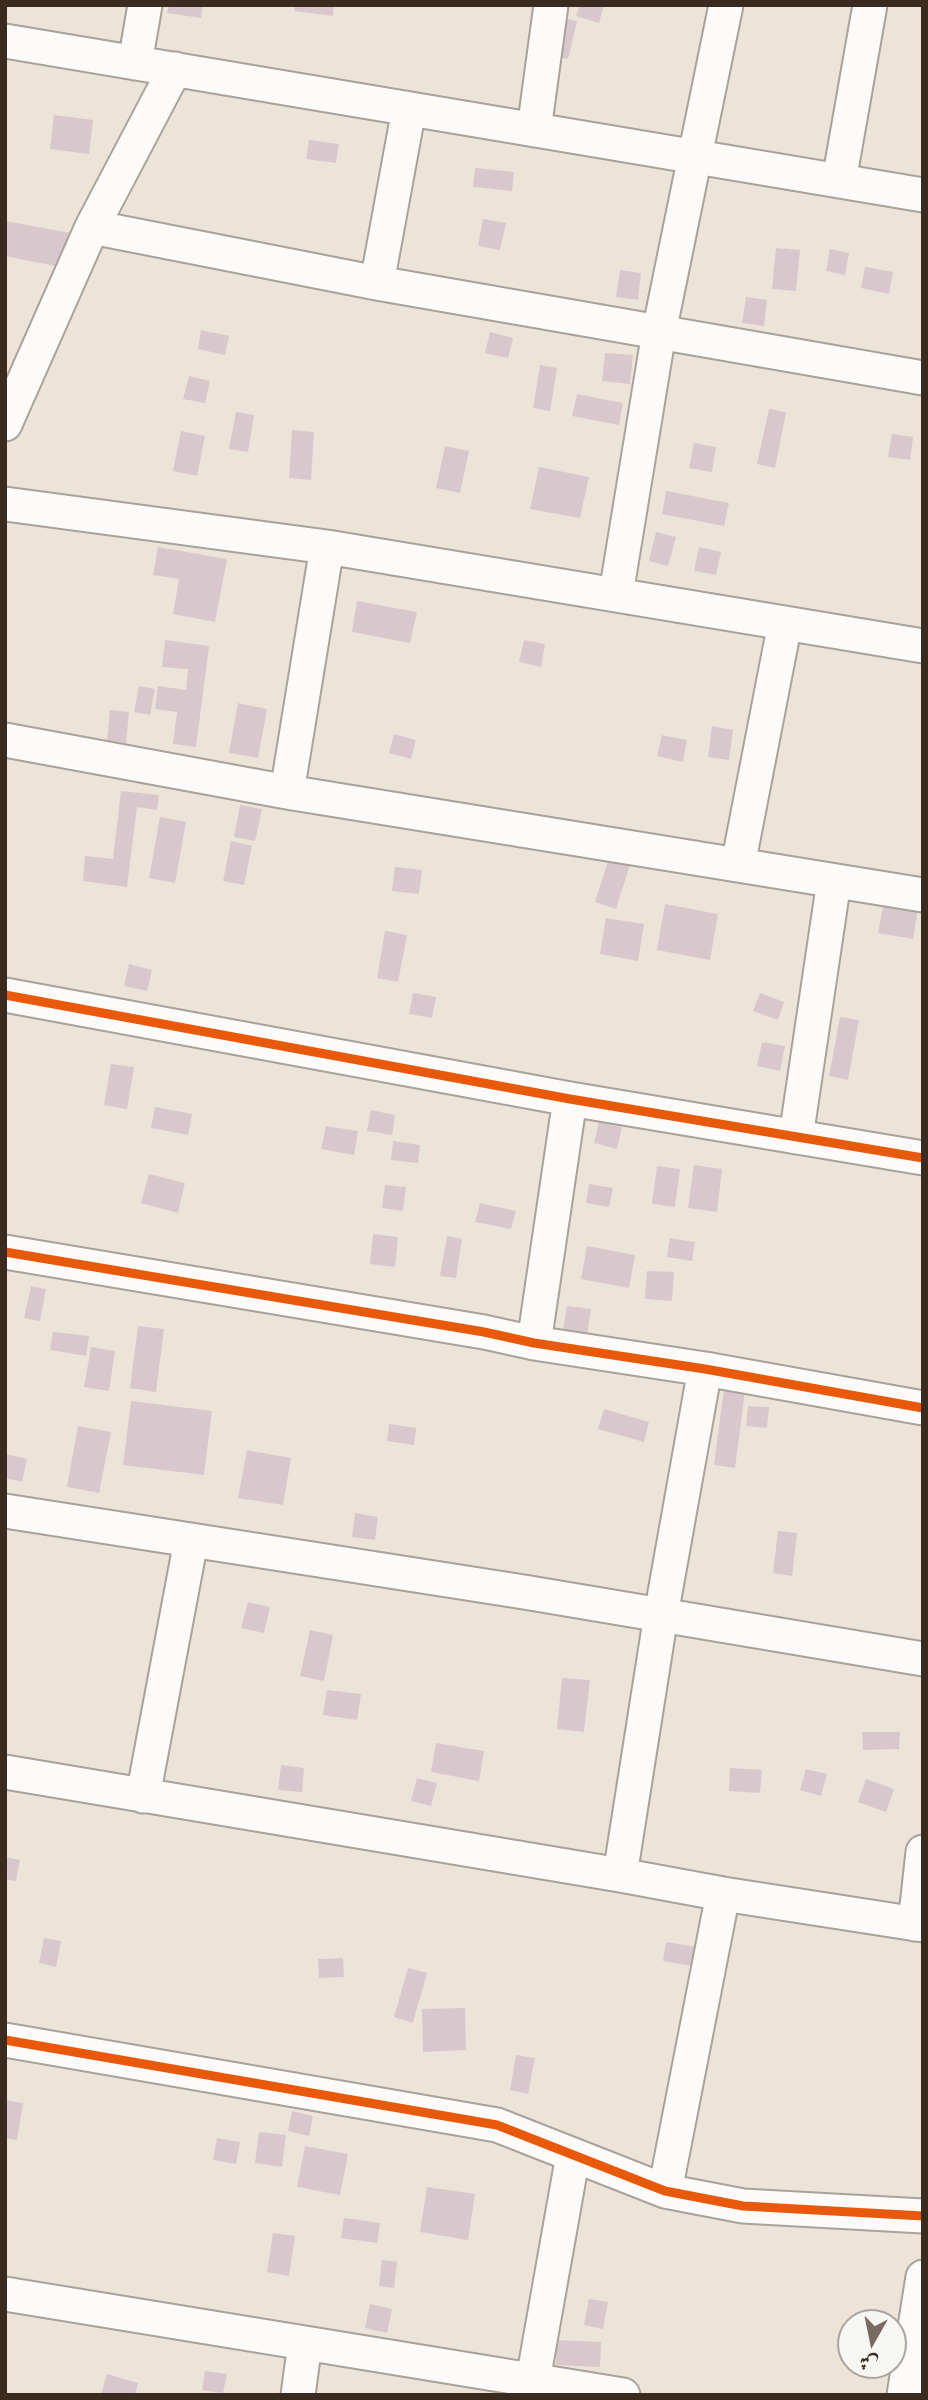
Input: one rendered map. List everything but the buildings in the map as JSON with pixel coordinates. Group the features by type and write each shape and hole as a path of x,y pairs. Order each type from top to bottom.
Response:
{"street":[{"path":"135,62 145,5"},
{"path":"534,130 551,5"},
{"path":"616,594 659,332 726,5"},
{"path":"839,181 870,5"},
{"path":"5,41 923,195"},
{"path":"5,424 92,227 175,69"},
{"path":"377,283 409,109"},
{"path":"92,227 377,283 923,378"},
{"path":"5,504 327,547 923,646"},
{"path":"287,792 327,547"},
{"path":"738,865 785,623"},
{"path":"5,740 287,792 923,895"},
{"path":"796,1137 834,881"},
{"path":"5,995 570,1099 923,1158"},
{"path":"534,1343 570,1099"},
{"path":"5,1252 923,1408"},
{"path":"620,1875 661,1615 705,1369"},
{"path":"5,1511 923,1659"},
{"path":"143,1796 191,1541"},
{"path":"5,1772 723,1894 919,1924 923,1852"},
{"path":"665,2191 723,1894"},
{"path":"5,2040 497,2125 665,2191 743,2206 923,2216"},
{"path":"533,2380 573,2155"},
{"path":"904,2395 923,2277"},
{"path":"5,2294 623,2395"},
{"path":"298,2395 305,2343"}],"cycle path":[{"path":"5,995 570,1099 923,1158"},
{"path":"5,1252 923,1408"},
{"path":"5,2040 497,2125 665,2191 743,2206 923,2216"}]}
